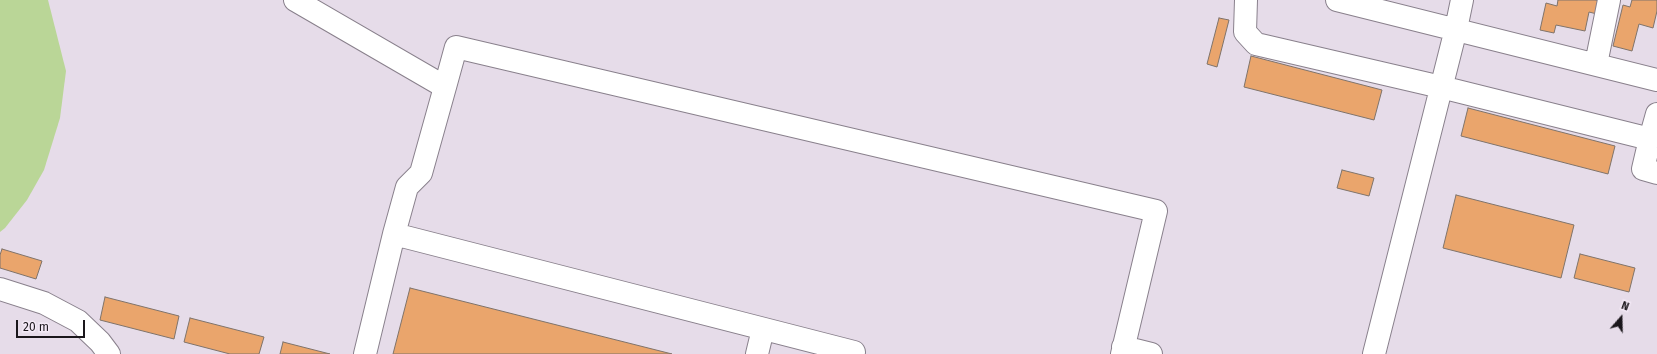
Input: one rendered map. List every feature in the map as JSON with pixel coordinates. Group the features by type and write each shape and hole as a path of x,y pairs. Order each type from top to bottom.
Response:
{"street":[{"path":"295,0 445,87"},
{"path":"1246,0 1245,32 1256,44 1441,87 1650,140"},
{"path":"1336,0 1657,80"},
{"path":"1374,354 1462,0"},
{"path":"1596,64 1609,0"},
{"path":"365,354 407,187 421,173 456,47 1156,211 1122,350 1151,354"},
{"path":"1657,114 1643,169 1657,173"},
{"path":"394,234 763,330 854,352"},
{"path":"0,289 44,303 78,321 100,342 109,354"},
{"path":"757,354 763,330"}],"green space":[{"path":"0,0 48,0 66,71 60,118 44,170 27,200 5,228 0,232"}],"building":[{"path":"1558,0 1600,1 1597,14 1589,12 1585,31 1556,25 1554,33 1540,30 1546,3 1557,6"},
{"path":"1632,0 1657,0 1657,11 1653,28 1639,24 1632,51 1613,46 1623,5 1630,7"},
{"path":"1219,18 1229,20 1217,67 1207,64"},
{"path":"1251,56 1382,90 1374,120 1244,87"},
{"path":"1468,108 1615,146 1608,174 1461,136"},
{"path":"1342,170 1374,178 1369,196 1337,188"},
{"path":"1456,195 1574,225 1561,278 1443,248"},
{"path":"2,249 42,261 36,279 0,268 0,255"},
{"path":"1580,254 1635,268 1629,292 1574,278"},
{"path":"410,288 672,354 393,354"},
{"path":"105,297 179,316 174,339 100,320"},
{"path":"190,318 264,337 259,354 230,354 184,342"},
{"path":"283,342 330,354 280,354"}]}
